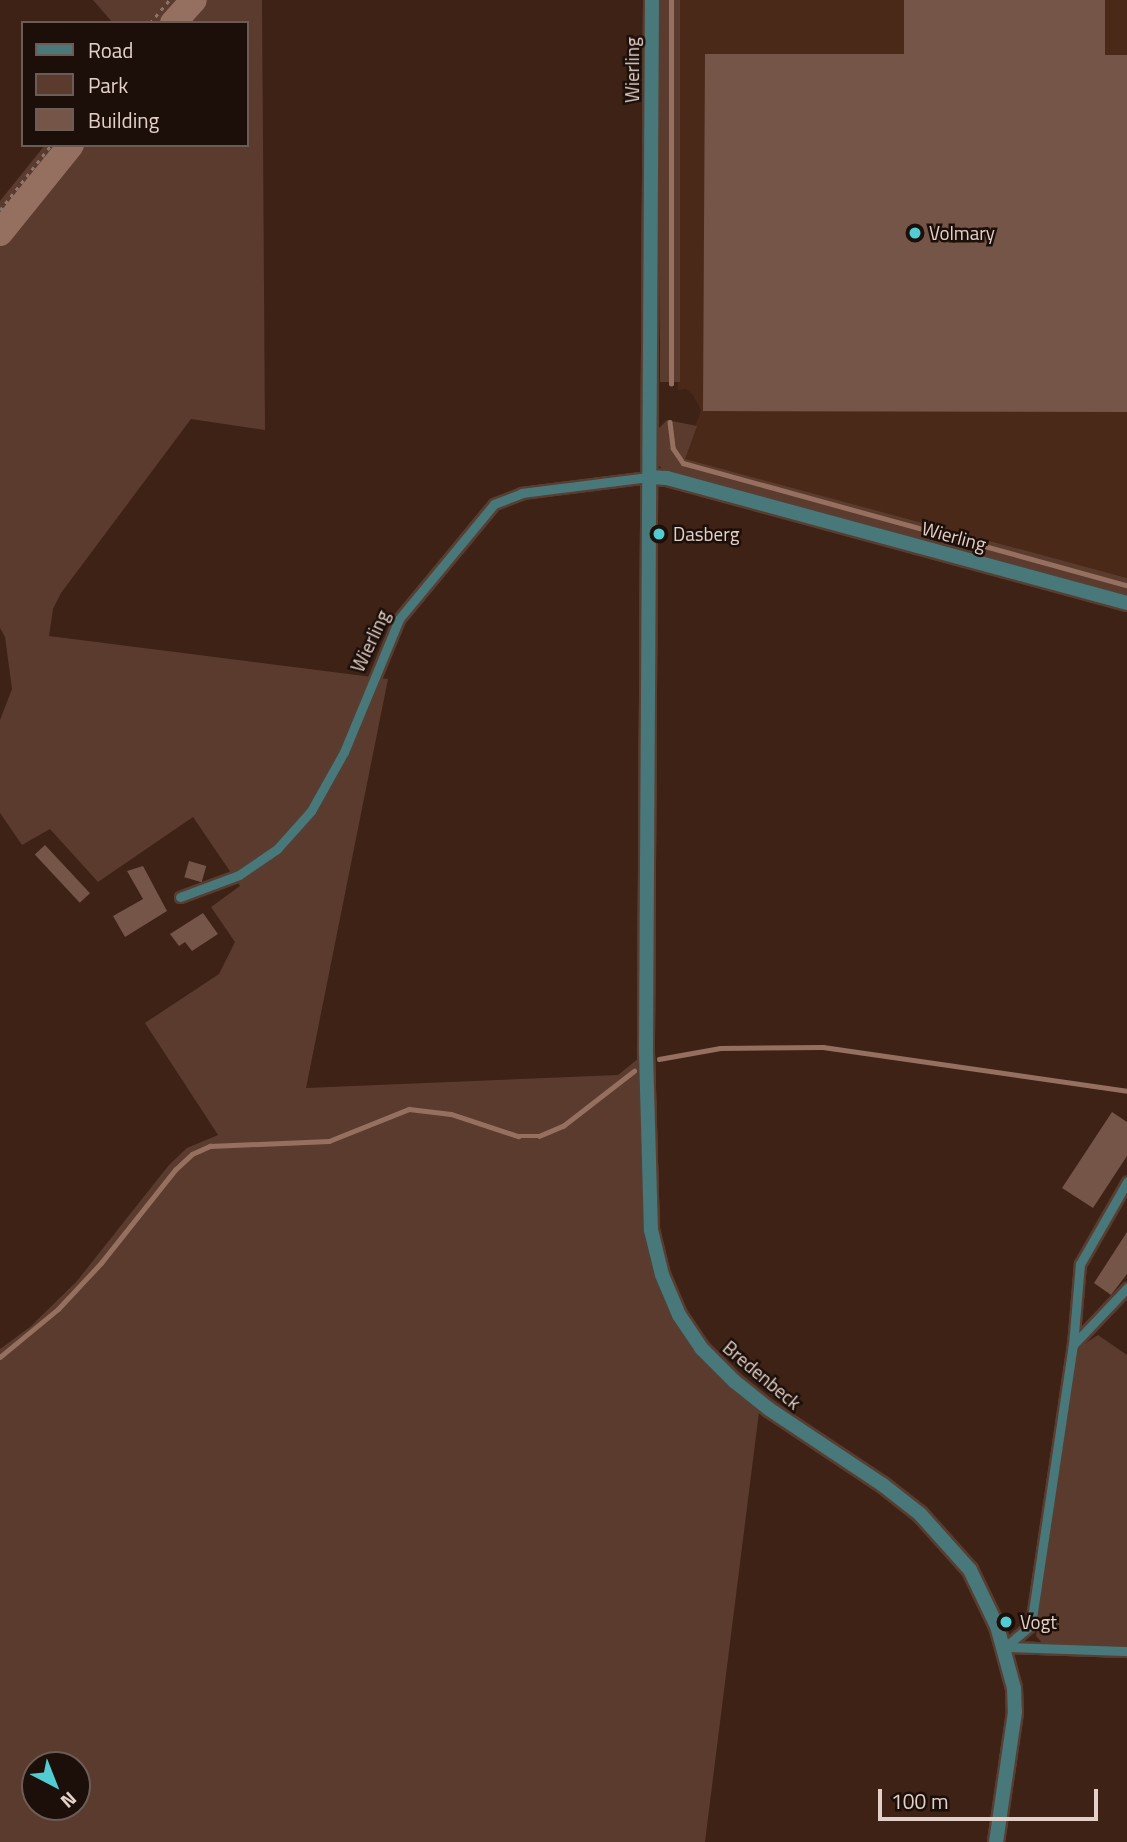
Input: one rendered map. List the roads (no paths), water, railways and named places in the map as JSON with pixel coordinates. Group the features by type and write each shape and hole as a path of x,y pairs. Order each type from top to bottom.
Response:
{"street":[{"name":"Wierling","path":"646,1053 652,0"},
{"name":"Wierling","path":"648,477 667,478 1127,603"},
{"name":"Bredenbeck","path":"646,1053 647,1178 651,1230 662,1275 679,1315 701,1348 734,1381 769,1409 883,1485 946,1539 970,1570 1005,1647 1014,1688 1014,1712 996,1842"}],"lane":[{"name":"Wierling","path":"180,897 239,875 277,849 311,811 344,752 400,619 494,504 522,493 648,477"},
{"path":"1005,1647 1031,1625 1073,1345 1080,1264 1127,1182"},
{"path":"1073,1345 1127,1288"},
{"path":"1005,1647 1127,1651"}],"waterway":[{"path":"175,21 194,0"},
{"path":"671,0 671,384"},
{"path":"0,233 69,147"},
{"path":"670,422 673,448 683,463 1127,585"},
{"path":"659,1059 720,1048 823,1047 1127,1091"},
{"path":"0,1357 58,1309 101,1263 175,1170 192,1154 210,1146 329,1141 409,1109 451,1114 518,1136 539,1136 563,1126 634,1071"}],"place":[{"name":"Volmary","path":"915,233"},
{"name":"Dasberg","path":"659,534"},
{"name":"Vogt","path":"1006,1622"}]}
